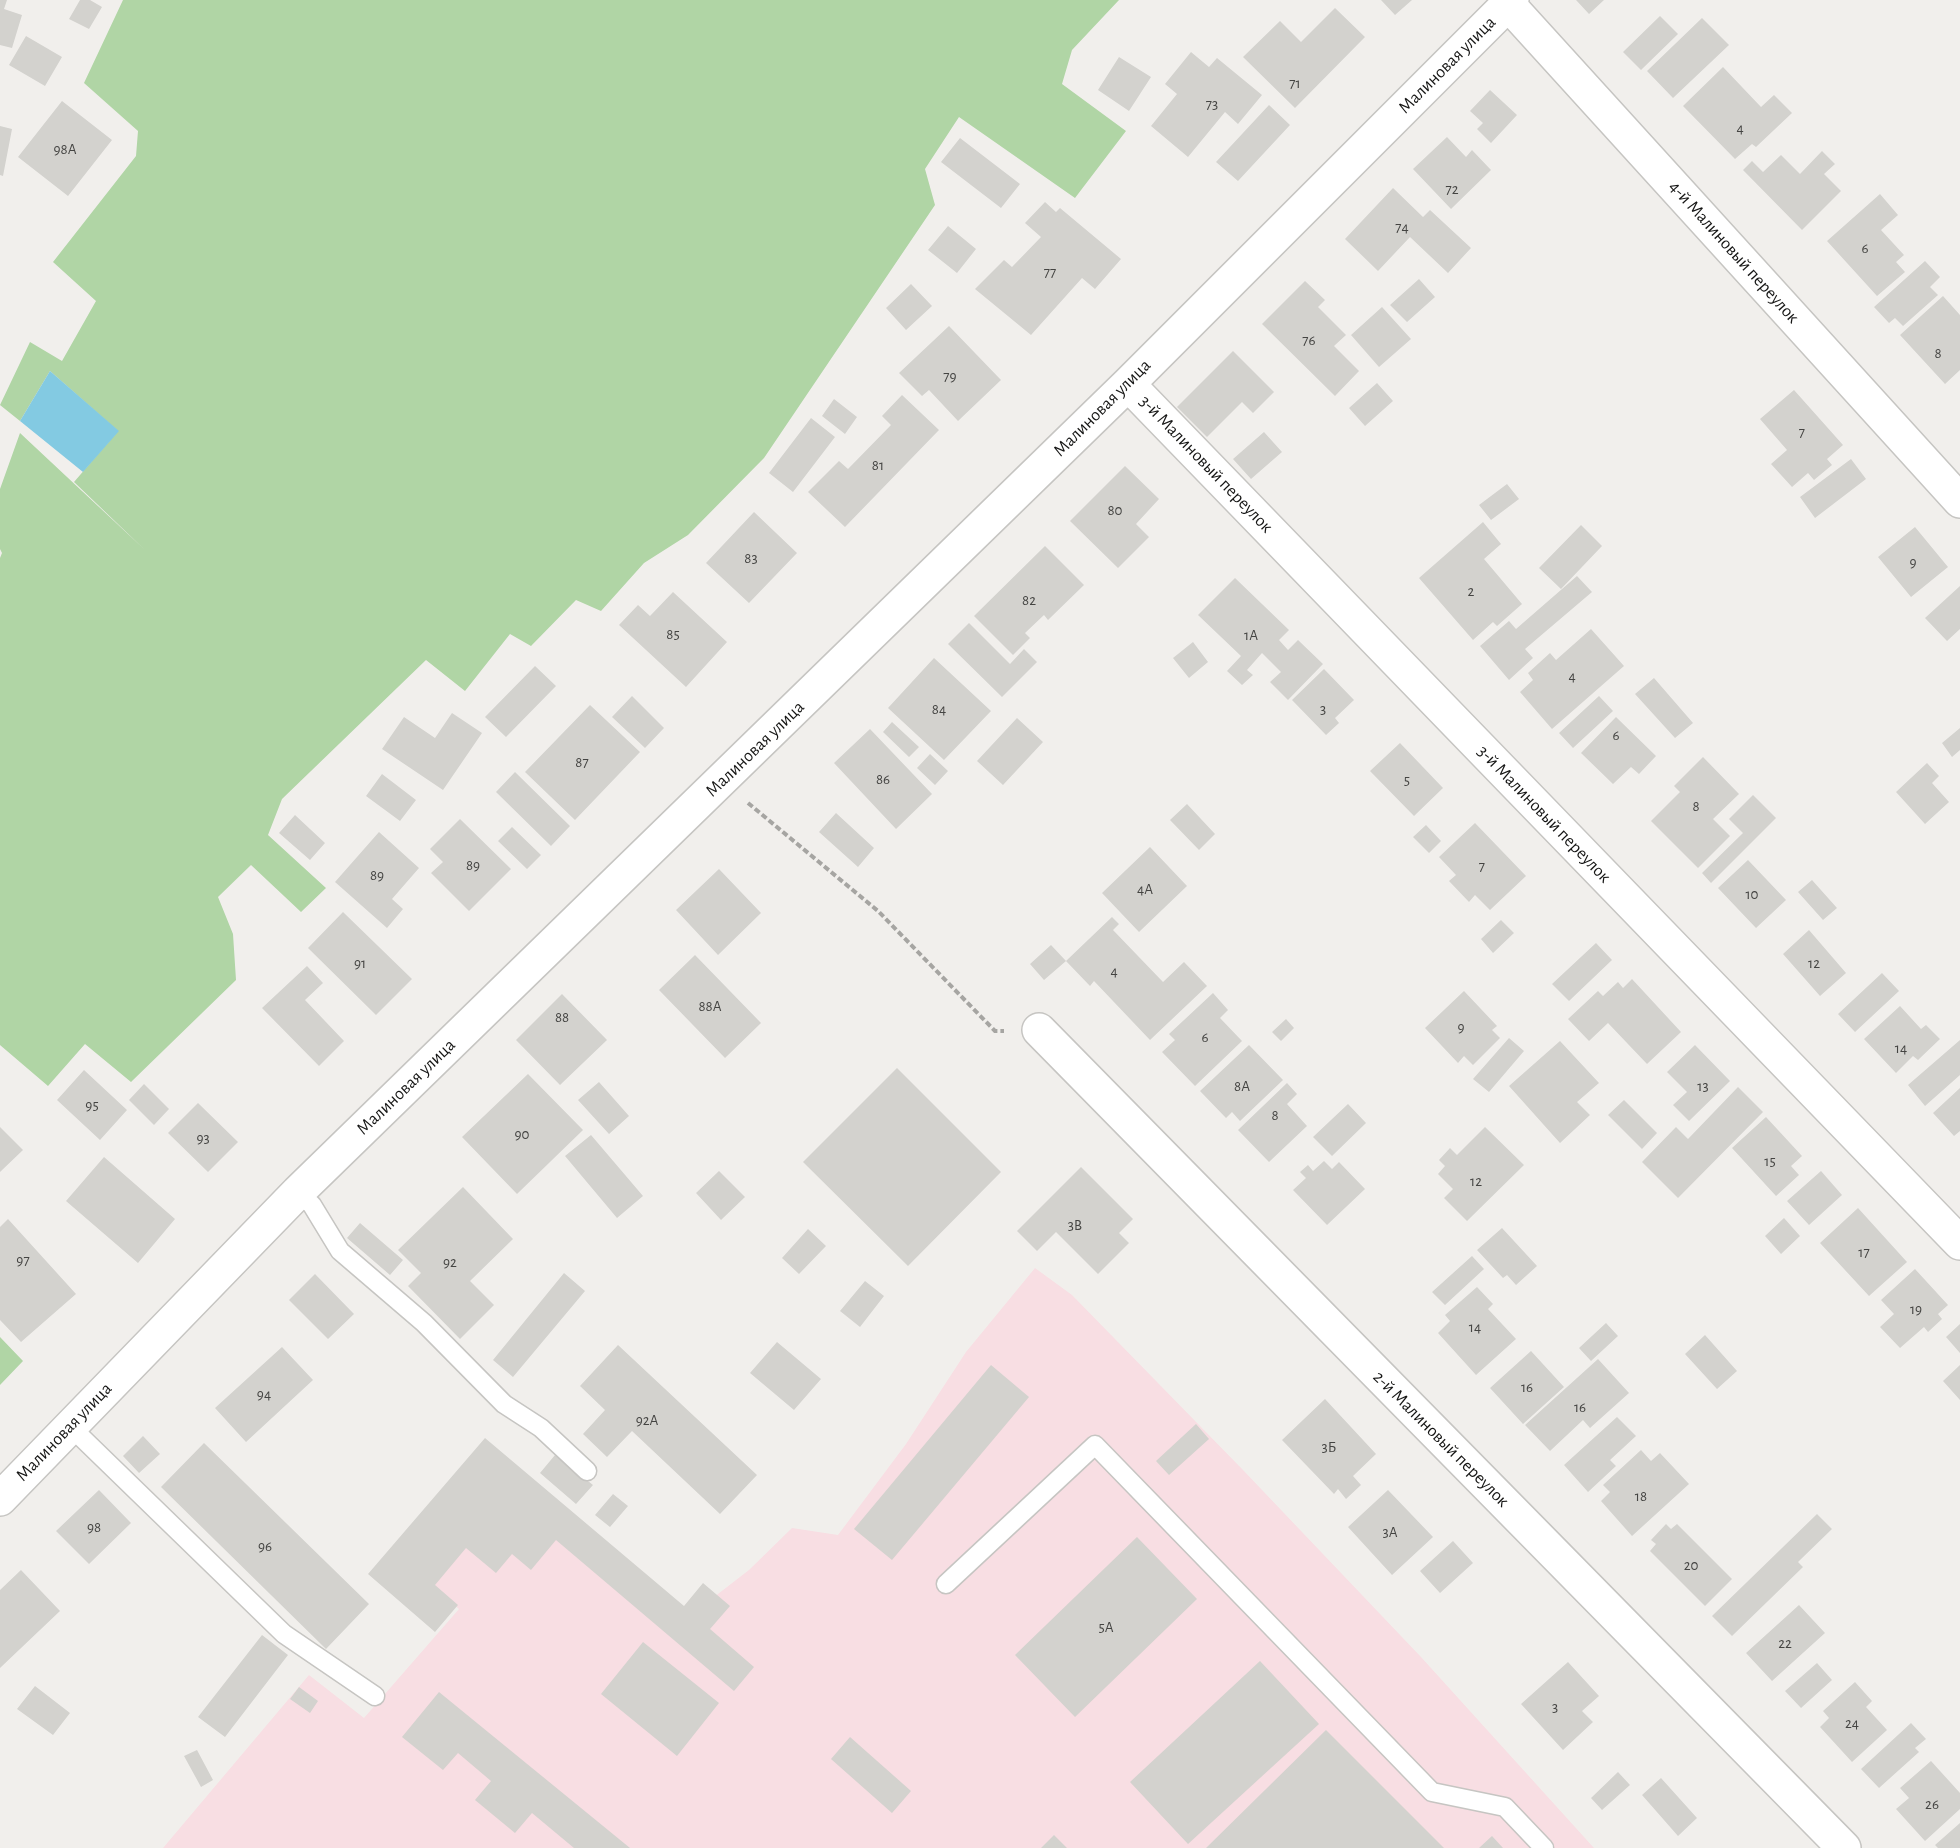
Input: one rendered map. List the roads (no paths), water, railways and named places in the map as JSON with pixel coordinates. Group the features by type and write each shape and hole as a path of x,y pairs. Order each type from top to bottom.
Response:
{"street":[{"name":"Малиновая улица","path":"0,1499 298,1192 1128,384 1510,2"},
{"name":"4-й Малиновый переулок","path":"1510,2 1960,501"},
{"name":"3-й Малиновый переулок","path":"1128,384 1960,1244"},
{"name":"2-й Малиновый переулок","path":"1039,1030 1840,1847"}],"lane":[{"path":"298,1192 312,1205 340,1251 424,1323 504,1404 541,1428 587,1471"},
{"path":"68,1427 76,1432 284,1635 375,1696"},
{"path":"946,1584 1095,1445 1432,1792 1505,1807 1544,1848"}],"water":[{"path":"50,371 119,431 83,472 20,421"}]}
